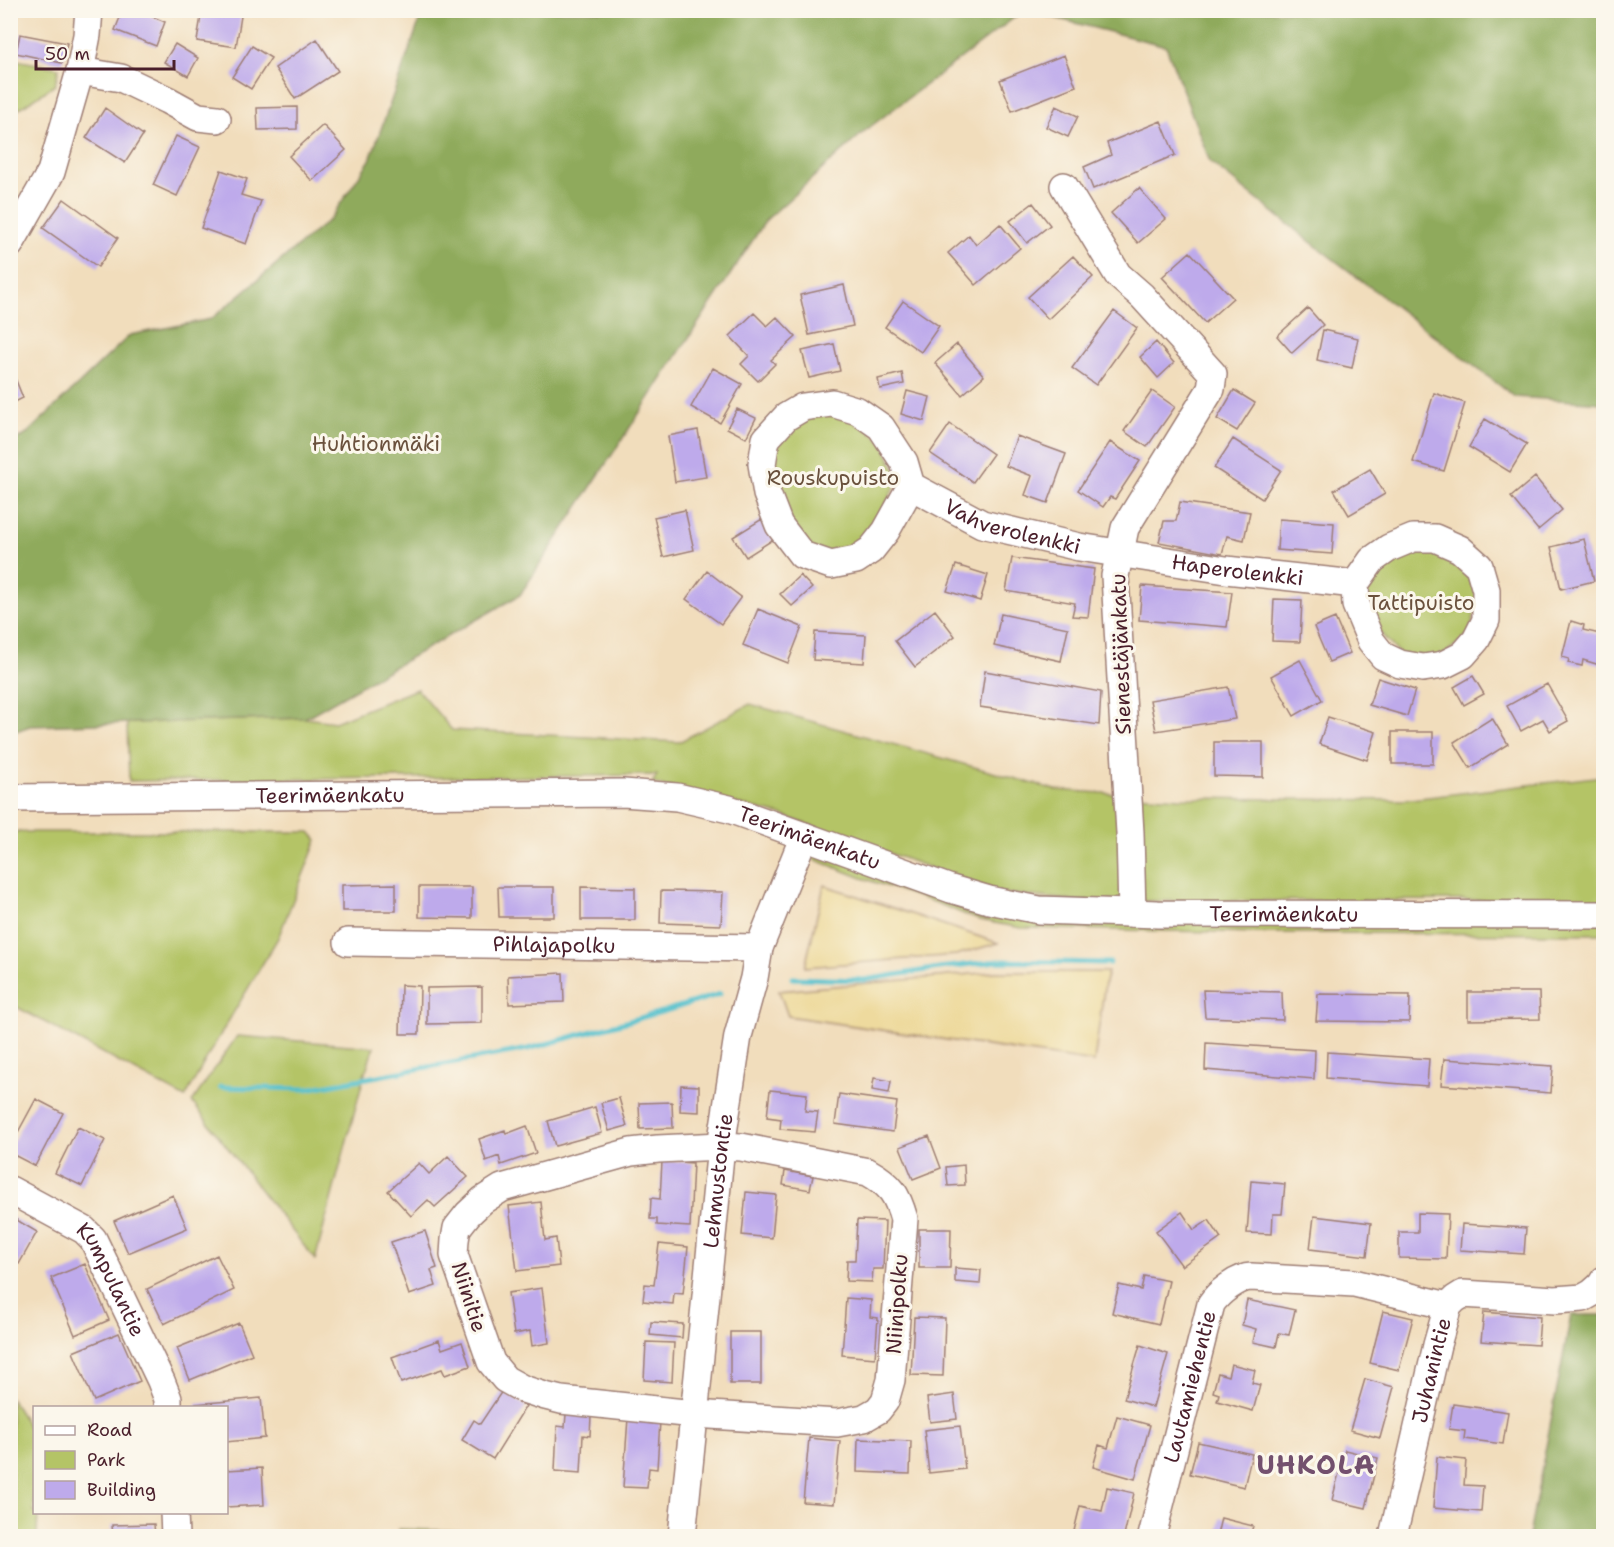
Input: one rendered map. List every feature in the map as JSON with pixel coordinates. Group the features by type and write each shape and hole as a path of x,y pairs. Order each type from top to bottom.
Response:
{"street":[{"path":"10,244 51,172 80,71 89,10"},
{"path":"80,71 121,78 198,117 217,119"},
{"name":"Sienestäjänkatu","path":"1064,186 1118,275 1142,296 1213,374 1211,389 1125,528 1115,576 1130,833 1132,913"},
{"path":"832,403 858,411 881,428 904,462 911,486 886,531 871,550 856,560 831,565 802,555 779,525 767,494 762,464 766,440 786,417 803,407 832,403"},
{"name":"Vahverolenkki","path":"911,486 982,524 1079,548 1119,553"},
{"path":"1413,538 1435,538 1460,549 1479,566 1486,590 1486,620 1476,640 1463,655 1443,665 1423,668 1400,664 1383,656 1371,641 1356,605 1355,584 1372,560 1389,548 1413,538"},
{"name":"Haperolenkki","path":"1119,553 1226,570 1355,584"},
{"name":"Teerimäenkatu","path":"10,798 622,793 677,797 718,806 951,889 989,900 1039,910 1132,913 1604,915"},
{"name":"Lehmustontie","path":"682,1536 721,1146 738,1036 754,978 759,948 804,836"},
{"name":"Pihlajapolku","path":"348,942 759,948"},
{"name":"Niinipolku","path":"694,1414 837,1423 864,1418 878,1410 885,1401 891,1380 904,1219 893,1190 868,1172 741,1147 721,1146"},
{"name":"Niinitie","path":"694,1414 561,1400 523,1389 505,1379 491,1362 458,1269 454,1255 455,1240 457,1228 468,1214 483,1200 502,1188 631,1152 721,1146"},
{"name":"Kumpulantie","path":"10,1190 84,1230 93,1239 161,1381 168,1399 168,1406"},
{"name":"Lautamiehentie","path":"1152,1536 1210,1304 1215,1297 1244,1277 1251,1276 1354,1283 1448,1306"},
{"name":"Juhanintie","path":"1393,1536 1448,1306 1463,1294 1555,1300 1583,1298 1592,1293 1604,1280"},
{"path":"174,1514 175,1536"}],"green space":[{"name":"Huhtionmäki","path":"423,11 1023,11 866,130 766,220 520,595 305,718 30,726 11,733 11,441 24,436 130,335 211,319 330,219 370,160"},
{"path":"1027,11 1603,11 1603,403 1515,397 1308,240 1210,162 1166,46"},
{"path":"11,59 59,68 55,85 11,114"},
{"name":"Rouskupuisto","path":"814,412 858,420 882,442 899,477 876,525 864,539 849,552 830,556 806,547 776,498 771,463 776,441"},
{"name":"Tattipuisto","path":"1431,546 1463,564 1478,597 1470,633 1441,657 1402,657 1365,616 1369,578 1380,563"},
{"path":"417,689 452,730 679,742 750,704 1056,790 1180,798 1403,800 1603,776 1603,900 1081,901 1002,893 781,815 652,783 657,775 129,781 127,723 305,718 335,722"},
{"path":"11,832 310,832 317,840 278,938 185,1098 11,1004"},
{"path":"819,853 939,896 1603,923 1603,934 1262,933 1021,928 979,920 806,856"},
{"path":"237,1036 374,1047 364,1076 315,1260 192,1102"},
{"path":"1571,1315 1603,1315 1603,1536 1529,1536"},
{"path":"11,1399 33,1433 33,1514 38,1514 37,1536 11,1536"},
{"path":"399,1529 500,1532 567,1536 400,1536"}],"sand":[{"path":"824,885 998,943 956,955 805,967"},
{"path":"995,972 1108,972 1094,1062 788,1016 779,991"}],"building":[{"path":"123,10 137,10 165,22 156,46 115,30"},
{"path":"202,10 242,10 236,47 197,41"},
{"path":"20,34 67,43 62,63 16,53"},
{"path":"317,39 338,71 295,99 275,68"},
{"path":"175,44 198,58 188,76 164,62"},
{"path":"252,46 271,58 251,89 232,77"},
{"path":"1064,55 1076,86 1012,111 1000,80"},
{"path":"1056,106 1078,116 1068,137 1046,127"},
{"path":"297,107 297,129 258,130 257,108"},
{"path":"105,108 143,135 125,163 86,138"},
{"path":"1161,121 1175,155 1093,189 1084,167 1111,155 1107,143"},
{"path":"323,125 346,150 312,181 289,156"},
{"path":"176,136 200,147 177,196 153,185"},
{"path":"221,170 247,179 241,195 261,201 246,244 201,228"},
{"path":"1139,188 1166,219 1138,243 1111,213"},
{"path":"64,199 118,238 98,267 43,228"},
{"path":"1033,203 1050,225 1027,243 1010,221"},
{"path":"1000,224 1020,248 976,285 948,253 969,235 976,245"},
{"path":"1190,252 1233,298 1205,323 1162,277"},
{"path":"1073,256 1093,277 1048,319 1028,297"},
{"path":"844,285 853,326 809,335 800,295"},
{"path":"903,301 939,326 921,352 885,327"},
{"path":"1308,308 1323,325 1292,353 1277,336"},
{"path":"1114,311 1137,328 1096,385 1072,368"},
{"path":"754,313 767,326 777,317 796,337 771,360 775,364 758,381 741,364 749,356 730,336"},
{"path":"1323,330 1358,338 1352,368 1317,360"},
{"path":"1156,342 1174,363 1158,378 1140,357"},
{"path":"834,344 840,371 809,378 802,351"},
{"path":"957,344 984,376 962,395 935,363"},
{"path":"11,368 23,398 11,404"},
{"path":"713,368 742,384 720,423 691,407"},
{"path":"902,373 904,384 880,389 878,379"},
{"path":"1234,390 1255,403 1237,431 1217,419"},
{"path":"907,391 930,397 924,421 901,414"},
{"path":"1152,391 1175,407 1147,447 1124,431"},
{"path":"1434,393 1465,403 1444,471 1413,462"},
{"path":"737,409 756,418 746,438 727,428"},
{"path":"1485,419 1527,444 1510,472 1469,447"},
{"path":"950,424 993,454 973,482 930,453"},
{"path":"698,430 706,477 675,482 668,436"},
{"path":"1017,436 1066,454 1048,503 1025,495 1032,476 1006,466"},
{"path":"1233,439 1281,470 1262,499 1214,468"},
{"path":"1110,442 1140,461 1115,499 1110,497 1103,507 1078,490"},
{"path":"1370,469 1385,494 1349,515 1334,490"},
{"path":"1535,477 1562,510 1538,530 1511,497"},
{"path":"1180,502 1250,512 1244,540 1227,536 1222,554 1159,542 1164,521 1176,521"},
{"path":"685,510 694,550 663,557 654,517"},
{"path":"762,519 774,539 746,557 733,537"},
{"path":"1279,519 1334,523 1332,554 1277,550"},
{"path":"1584,539 1594,581 1561,589 1551,547"},
{"path":"1012,558 1094,569 1088,617 1072,616 1075,603 1006,591"},
{"path":"956,565 988,575 980,601 947,591"},
{"path":"707,571 741,597 721,624 686,599"},
{"path":"800,575 812,588 792,606 780,594"},
{"path":"1142,586 1232,592 1227,627 1139,620"},
{"path":"1274,599 1302,600 1300,642 1272,641"},
{"path":"758,609 802,627 788,663 743,645"},
{"path":"935,610 955,636 915,667 895,641"},
{"path":"1001,614 1068,628 1061,661 994,646"},
{"path":"1335,618 1350,653 1329,662 1314,627"},
{"path":"1571,621 1584,625 1583,630 1604,635 1603,666 1583,660 1582,666 1568,663 1569,659 1562,657"},
{"path":"815,632 866,635 864,663 813,660"},
{"path":"1300,660 1322,700 1294,716 1271,676"},
{"path":"985,671 1101,692 1099,725 980,707"},
{"path":"1473,676 1484,694 1464,705 1454,687"},
{"path":"1378,678 1415,690 1407,716 1369,705"},
{"path":"1547,684 1568,721 1550,731 1543,719 1521,731 1507,706"},
{"path":"1228,687 1235,719 1156,731 1150,700"},
{"path":"1328,717 1376,732 1367,760 1319,744"},
{"path":"1492,718 1508,744 1470,768 1454,742"},
{"path":"1392,732 1433,732 1433,764 1392,764"},
{"path":"1214,742 1263,742 1263,777 1214,776"},
{"path":"396,884 396,911 342,911 342,885"},
{"path":"419,887 472,887 472,918 419,917"},
{"path":"498,887 554,887 554,917 499,917"},
{"path":"581,887 635,888 635,920 581,920"},
{"path":"661,891 723,892 721,925 660,923"},
{"path":"563,973 564,1002 509,1004 508,976"},
{"path":"401,985 420,986 419,1034 400,1034"},
{"path":"482,987 482,1023 427,1024 427,988"},
{"path":"1203,990 1282,992 1283,1020 1205,1017"},
{"path":"1468,992 1539,992 1540,1019 1468,1020"},
{"path":"1318,994 1410,995 1409,1022 1316,1021"},
{"path":"1206,1043 1315,1050 1314,1079 1205,1070"},
{"path":"1327,1052 1429,1059 1427,1086 1326,1078"},
{"path":"1444,1059 1553,1066 1551,1093 1441,1085"},
{"path":"874,1078 891,1081 889,1093 872,1090"},
{"path":"681,1085 699,1086 699,1112 680,1111"},
{"path":"770,1090 807,1094 805,1111 818,1112 815,1132 780,1129 781,1119 767,1117"},
{"path":"839,1094 897,1102 893,1132 835,1124"},
{"path":"619,1098 627,1126 609,1131 601,1103"},
{"path":"36,1099 63,1113 35,1166 10,1153 10,1147"},
{"path":"672,1102 673,1128 640,1129 639,1103"},
{"path":"595,1107 602,1133 555,1146 548,1121"},
{"path":"527,1126 536,1153 501,1165 499,1156 486,1161 479,1139 505,1130 506,1134"},
{"path":"78,1127 105,1140 82,1186 55,1173"},
{"path":"929,1136 941,1168 913,1179 900,1147"},
{"path":"448,1156 468,1177 435,1207 428,1200 411,1216 388,1191 419,1163 429,1174"},
{"path":"662,1161 693,1163 690,1227 657,1225 657,1219 650,1219 651,1198 660,1199"},
{"path":"964,1165 965,1185 948,1186 946,1167"},
{"path":"785,1171 813,1176 810,1190 783,1185"},
{"path":"1251,1181 1285,1184 1282,1214 1273,1214 1272,1234 1247,1233"},
{"path":"746,1192 776,1195 772,1238 742,1235"},
{"path":"173,1195 187,1228 128,1253 114,1221"},
{"path":"541,1202 545,1240 556,1238 559,1266 517,1271 509,1206"},
{"path":"1182,1212 1194,1230 1209,1220 1221,1238 1182,1266 1156,1231"},
{"path":"1418,1213 1448,1214 1446,1259 1399,1258 1399,1232 1418,1232"},
{"path":"10,1216 37,1232 19,1264 10,1259"},
{"path":"1314,1216 1371,1223 1367,1256 1310,1249"},
{"path":"857,1220 885,1221 883,1269 873,1269 872,1282 846,1281 847,1260 855,1260"},
{"path":"1462,1224 1526,1228 1524,1254 1460,1250"},
{"path":"919,1229 951,1229 950,1268 919,1268"},
{"path":"425,1231 437,1268 431,1270 436,1286 409,1295 391,1242"},
{"path":"659,1244 688,1247 683,1294 674,1293 673,1304 643,1301 645,1284 654,1285"},
{"path":"217,1255 234,1290 164,1324 147,1289"},
{"path":"85,1264 109,1320 75,1335 51,1278"},
{"path":"955,1268 981,1270 980,1284 955,1282"},
{"path":"1144,1276 1169,1281 1159,1324 1112,1313 1119,1285 1141,1290"},
{"path":"542,1288 549,1343 532,1346 530,1331 514,1334 508,1293"},
{"path":"846,1298 871,1300 870,1317 878,1318 875,1358 842,1355"},
{"path":"1247,1300 1295,1310 1289,1335 1279,1333 1276,1347 1253,1342 1256,1329 1242,1325"},
{"path":"1383,1311 1413,1318 1399,1370 1370,1363"},
{"path":"1484,1312 1540,1317 1538,1345 1481,1341"},
{"path":"914,1317 945,1318 943,1376 911,1375"},
{"path":"651,1322 683,1324 682,1338 650,1335"},
{"path":"239,1323 252,1354 190,1380 177,1348"},
{"path":"730,1332 761,1332 761,1384 730,1384"},
{"path":"119,1333 140,1381 94,1401 73,1352"},
{"path":"439,1340 442,1349 462,1342 470,1366 445,1375 442,1369 401,1383 392,1357"},
{"path":"646,1342 674,1343 672,1382 644,1380"},
{"path":"1140,1345 1168,1354 1153,1407 1124,1399"},
{"path":"1231,1364 1255,1370 1252,1383 1260,1385 1253,1411 1217,1401 1219,1394 1213,1392 1218,1373 1228,1376"},
{"path":"1365,1379 1394,1387 1380,1438 1350,1430"},
{"path":"502,1391 526,1406 493,1459 462,1440 474,1420 480,1424"},
{"path":"954,1394 957,1419 930,1422 927,1398"},
{"path":"261,1398 265,1438 228,1442 228,1406 196,1406 196,1404"},
{"path":"1453,1404 1508,1412 1503,1444 1464,1439 1465,1431 1449,1429"},
{"path":"566,1414 591,1416 590,1436 583,1435 581,1473 555,1471 557,1426 565,1427"},
{"path":"1117,1416 1150,1425 1135,1479 1093,1467 1099,1445 1108,1448"},
{"path":"628,1418 660,1421 657,1469 649,1468 647,1488 623,1487"},
{"path":"960,1426 965,1469 929,1473 924,1430"},
{"path":"809,1438 840,1441 834,1504 803,1502"},
{"path":"858,1439 911,1441 910,1474 857,1472"},
{"path":"1198,1442 1252,1454 1244,1487 1190,1474"},
{"path":"1345,1450 1378,1458 1366,1508 1332,1500"},
{"path":"1437,1457 1466,1460 1464,1485 1483,1486 1481,1512 1433,1508"},
{"path":"262,1468 264,1505 228,1507 228,1470"},
{"path":"1107,1487 1134,1493 1124,1536 1097,1536 1074,1531 1080,1506 1102,1511"},
{"path":"1221,1518 1253,1526 1250,1536 1217,1535"},
{"path":"154,1524 155,1536 113,1536 112,1525"}],"waterway":[{"path":"793,978 864,980 998,961 1110,963"},
{"path":"220,1087 306,1089 528,1049 720,994"}],"district":[{"name":"UHKOLA","path":"1316,1465"}]}
